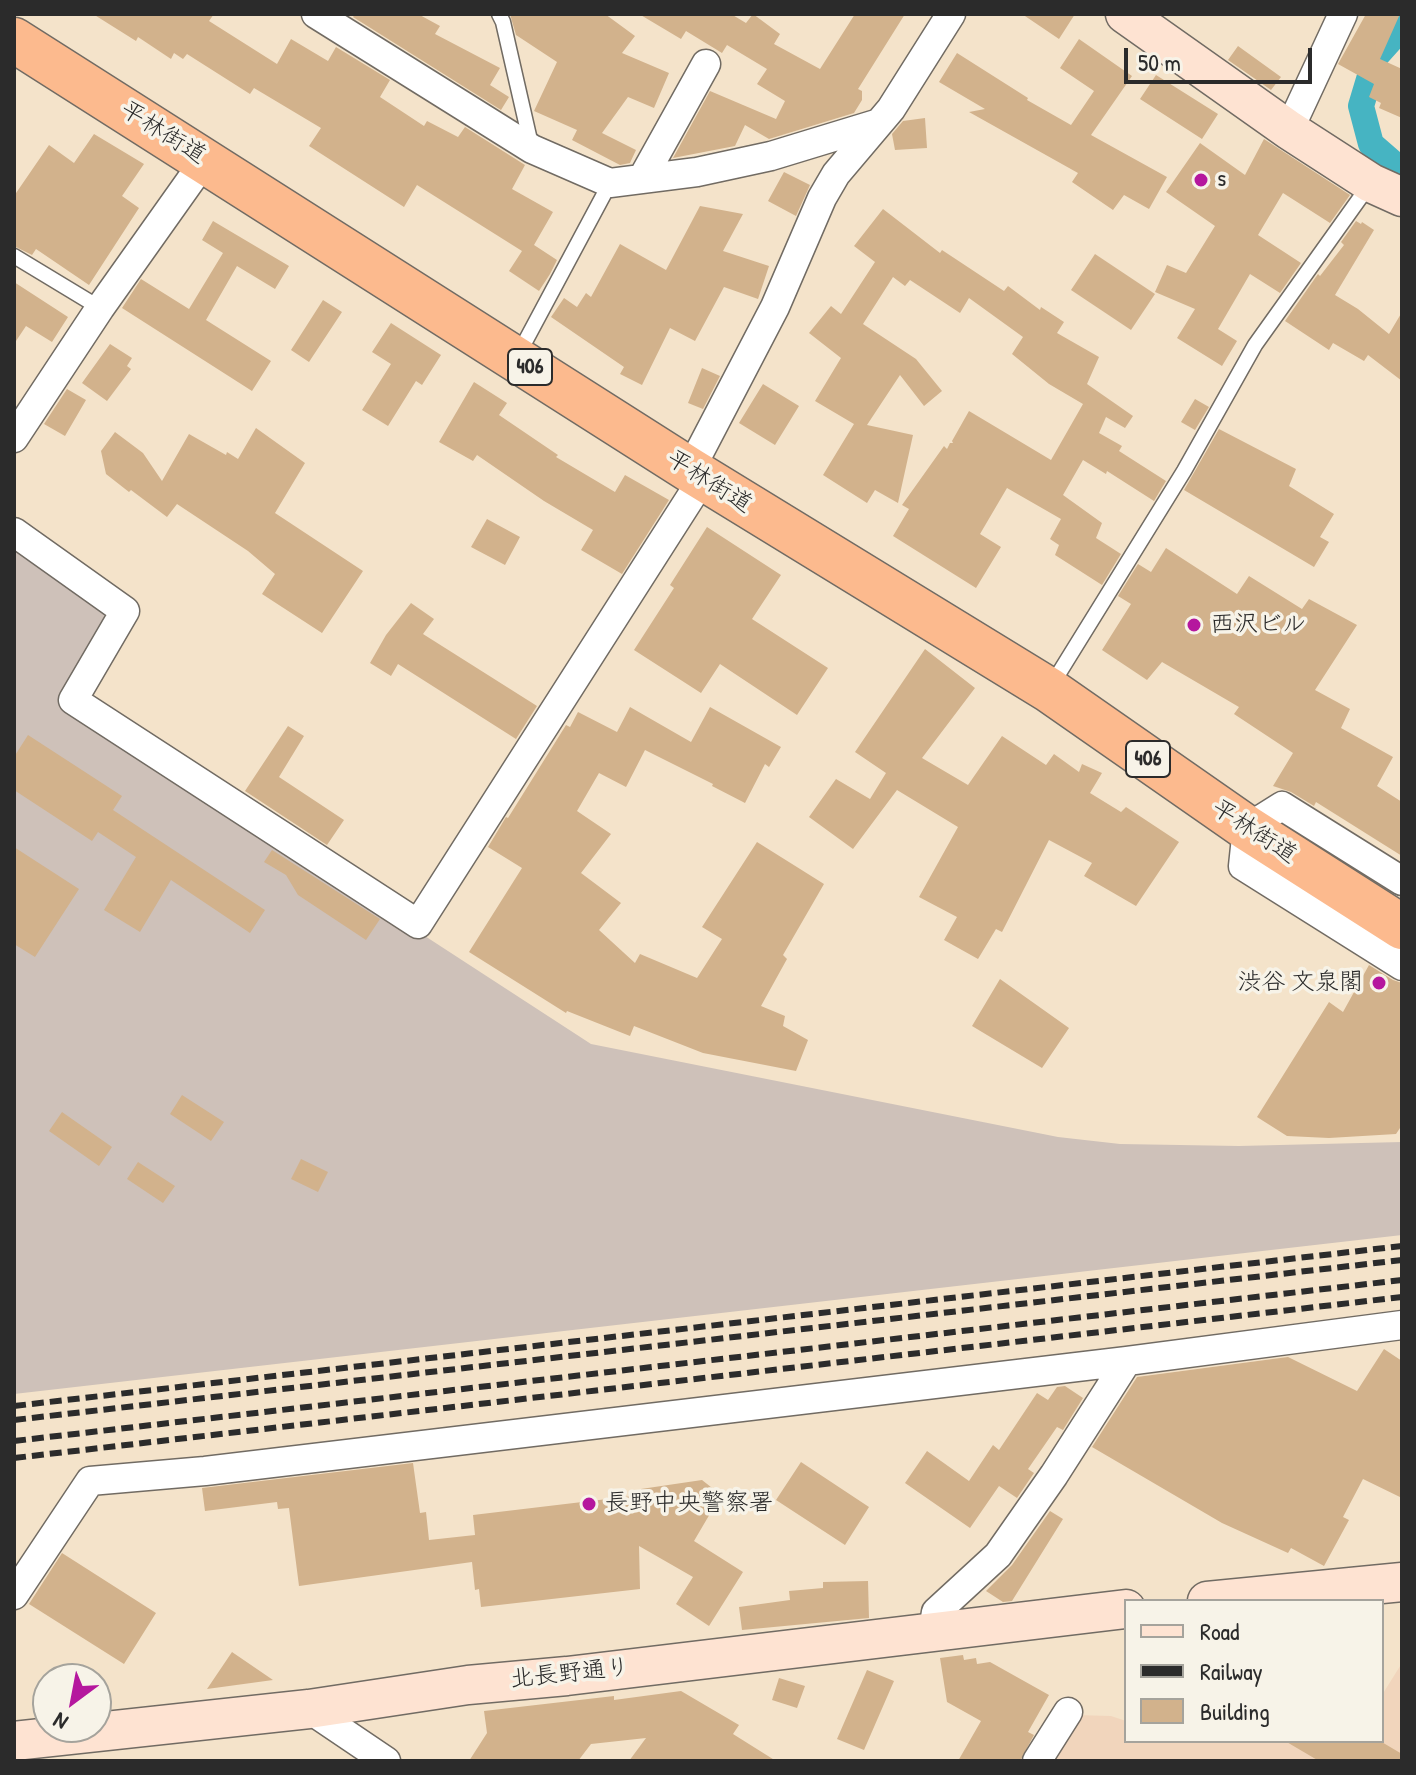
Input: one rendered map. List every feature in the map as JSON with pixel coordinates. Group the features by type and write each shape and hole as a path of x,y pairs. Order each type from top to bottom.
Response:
{"highway":[{"name":"平林街道","path":"14,40 696,474 1049,690 1247,828 1402,927"}],"street":[{"path":"316,14 532,149 610,183 697,172 771,156 876,124"},
{"path":"14,532 125,611 73,700 418,924 696,474 775,307 822,198 836,174 891,109 951,14"},
{"path":"1125,14 1289,130 1386,190"},
{"path":"1289,130 1343,14"},
{"path":"642,179 706,64"},
{"path":"14,438 100,308 205,160"},
{"path":"1402,881 1282,806 1247,828 1243,866 1402,966"},
{"path":"14,1595 90,1481 237,1467 1127,1361 1402,1325"},
{"path":"933,1630 936,1612 998,1555 1127,1361"},
{"path":"1228,1599 1402,1582"},
{"name":"北長野通り","path":"14,1741 309,1709 468,1685 567,1676 1124,1609"},
{"path":"309,1709 386,1761"},
{"path":"1037,1761 1068,1712"}],"lane":[{"path":"499,14 532,149"},
{"path":"516,358 610,183"},
{"path":"1049,690 1184,471 1255,345 1386,190"},
{"path":"14,256 100,308"}],"shaded area":[{"path":"14,537 117,615 65,702 591,1044 1058,1137 1120,1144 1239,1146 1402,1142 1402,1235 14,1394"},
{"path":"1402,1663 1402,1761 1049,1761 1075,1715 1111,1716 1124,1720 1124,1743 1384,1743 1384,1692"}],"building":[{"path":"93,14 214,14 209,21 277,64 291,39 328,61 336,47 390,80 380,97 424,126 427,121 458,137 465,127 525,165 512,189 553,212 534,245 557,260 550,274 539,291 509,271 522,251 417,185 404,207 309,146 321,128 254,88 250,94 187,54 183,59 174,53 171,59 138,37 136,41"},
{"path":"355,14 418,14 440,26 435,34 500,68 490,85 509,97 501,110 353,17"},
{"path":"510,14 605,14 635,36 622,53 669,73 654,108 628,97 602,133 636,150 630,163 620,165 572,140 577,130 534,111 557,62 516,35"},
{"path":"639,14 731,14 746,23 753,14 780,34 774,44 820,69 855,14 905,14 858,89 862,91 862,100 854,113 769,139 745,125 735,146 673,158 710,91 776,119 785,101 757,84 767,69 727,45 722,53 686,31 681,39"},
{"path":"1022,14 1075,14 1059,39"},
{"path":"1366,14 1400,14 1380,59 1402,69 1402,118 1379,108 1381,103 1369,97 1374,84 1338,64"},
{"path":"1079,39 1132,76 1091,135 1167,177 1149,209 1124,195 1113,210 1072,182 1078,173 969,112 985,109 939,82 957,53 1071,125 1094,91 1060,68"},
{"path":"1238,46 1281,77 1271,90 1228,60"},
{"path":"1156,75 1218,114 1202,139 1140,99"},
{"path":"925,118 927,148 895,150 892,134 903,121"},
{"path":"94,134 144,164 122,196 139,208 89,285 36,249 32,255 14,246 14,196 49,145 74,163"},
{"path":"1264,139 1350,195 1330,223 1283,193 1258,235 1301,263 1280,293 1250,274 1218,329 1237,341 1222,366 1177,338 1195,309 1155,292 1167,265 1186,273 1215,226 1166,192 1200,143 1245,175"},
{"path":"784,172 810,185 796,216 768,201"},
{"path":"700,206 743,214 723,251 769,266 758,299 724,287 695,341 670,328 642,385 620,374 624,367 551,317 564,298 577,307 586,293 591,297 620,244 666,270"},
{"path":"883,209 940,253 942,250 1004,291 1008,286 1040,310 1041,307 1064,322 1057,333 1099,357 1087,384 1133,416 1125,428 1106,417 1099,433 1122,446 1119,451 1166,481 1154,501 1107,471 1106,474 1083,460 1063,495 1102,523 1096,538 1121,554 1102,585 1055,555 1059,545 1050,539 1061,519 1007,488 980,534 1001,547 976,588 893,536 909,509 902,505 944,446 947,449 953,443 969,411 1051,460 1083,404 1049,384 1012,354 1023,337 969,298 960,313 910,280 905,286 893,277 863,324 916,359 942,391 924,406 900,375 867,425 913,435 898,503 875,490 867,503 823,475 854,424 815,401 841,358 809,333 831,306 841,314 875,262 854,246"},
{"path":"213,221 289,266 275,289 237,266 206,320 271,361 252,391 122,308 141,279 189,309 223,253 202,240"},
{"path":"1356,221 1374,230 1335,295 1389,334 1402,312 1402,381 1368,355 1364,361 1333,343 1329,350 1285,321 1318,274 1320,276 1344,245 1341,242"},
{"path":"1095,254 1155,294 1131,330 1071,290"},
{"path":"14,282 68,317 52,342 26,326 14,344"},
{"path":"323,300 342,312 309,362 291,350"},
{"path":"391,323 441,355 422,385 416,381 388,426 362,410 391,364 372,352"},
{"path":"110,344 132,358 127,366 131,369 107,401 82,383"},
{"path":"702,368 720,376 703,409 688,403"},
{"path":"474,382 507,403 499,415 558,455 556,457 615,492 625,475 669,500 622,574 581,550 593,530 477,455 473,461 439,442"},
{"path":"763,384 799,406 775,445 739,423"},
{"path":"67,389 86,400 65,436 44,424"},
{"path":"1195,399 1209,407 1195,430 1181,422"},
{"path":"256,428 305,463 275,513 363,571 322,633 262,594 275,574 248,551 177,504 167,517 106,474 101,451 115,432 143,453 162,481 189,434 238,459"},
{"path":"1219,429 1296,469 1289,486 1334,514 1320,537 1329,542 1314,567 1184,490"},
{"path":"487,519 520,537 505,565 471,547"},
{"path":"707,527 781,575 752,619 828,668 797,715 720,664 701,693 634,650 674,588 670,585"},
{"path":"1166,548 1237,594 1249,576 1302,609 1309,599 1357,625 1315,690 1350,709 1341,728 1393,757 1377,786 1402,802 1402,856 1316,802 1314,806 1291,792 1273,786 1293,753 1234,714 1239,707 1162,662 1147,680 1102,650 1131,604 1118,596 1138,564 1151,572"},
{"path":"411,603 434,619 423,634 537,706 516,739 398,664 391,676 370,663 386,635"},
{"path":"925,649 975,688 922,758 968,785 1002,736 1046,765 1054,754 1079,772 1082,764 1102,773 1090,793 1121,812 1126,807 1179,842 1136,906 1084,876 1092,863 1049,840 1002,932 996,929 978,959 944,940 957,917 919,897 958,827 897,790 853,849 809,817 836,779 870,799 886,773 855,752"},
{"path":"630,707 691,742 710,707 781,747 769,767 765,764 745,803 645,750 626,787 599,773 577,811 611,834 581,873 621,903 599,930 635,963 640,954 697,978 722,939 702,927 757,842 824,884 783,955 787,959 761,1006 785,1016 783,1026 808,1040 796,1071 703,1053 634,1026 630,1036 566,1013 469,952 522,868 488,847 566,725 570,727 578,712 617,732"},
{"path":"288,726 304,736 279,777 344,820 327,845 245,791"},
{"path":"28,735 122,796 113,810 265,910 250,933 171,880 140,932 104,910 136,857 98,832 92,841 14,790 14,757"},
{"path":"14,847 79,889 35,957 14,944"},
{"path":"272,850 380,919 366,940 298,895 286,875 264,862"},
{"path":"1369,965 1402,983 1402,1125 1396,1134 1329,1138 1287,1136 1257,1117 1329,1002 1343,1012"},
{"path":"1000,979 1069,1028 1042,1068 972,1026"},
{"path":"182,1095 224,1122 211,1141 170,1114"},
{"path":"62,1112 112,1147 99,1166 49,1131"},
{"path":"301,1159 328,1172 318,1192 291,1179"},
{"path":"138,1162 175,1186 163,1203 127,1179"},
{"path":"1384,1349 1402,1361 1402,1498 1363,1479 1343,1517 1349,1520 1324,1566 1291,1548 1288,1553 1222,1523 1092,1447 1137,1377 1288,1357 1357,1391"},
{"path":"1065,1386 1083,1398 1063,1430 1057,1427 1028,1469 1034,1473 1017,1498 999,1486 970,1528 905,1483 927,1451 969,1481 993,1445 999,1450 1037,1393 1048,1400 1057,1387"},
{"path":"801,1462 869,1507 845,1545 776,1500"},
{"path":"413,1463 420,1513 426,1512 429,1540 475,1535 473,1515 641,1495 641,1489 702,1480 721,1495 694,1541 743,1572 709,1626 676,1604 693,1577 639,1546 640,1589 481,1607 479,1589 475,1590 472,1562 299,1586 289,1508 278,1509 277,1502 205,1511 202,1488"},
{"path":"1050,1511 1063,1519 1012,1601 1003,1602 986,1591 1012,1565"},
{"path":"62,1553 156,1613 124,1664 29,1604"},
{"path":"868,1581 869,1618 742,1630 739,1607 790,1600 789,1591 823,1588 823,1582"},
{"path":"232,1652 273,1680 207,1689"},
{"path":"963,1655 964,1660 976,1658 977,1664 990,1662 1049,1695 1028,1732 1034,1735 1020,1761 958,1761 981,1721 947,1702 940,1658"},
{"path":"867,1670 894,1681 864,1750 837,1739"},
{"path":"779,1678 805,1686 797,1708 772,1700"},
{"path":"681,1691 739,1725 733,1734 776,1761 629,1761 646,1738 591,1744 578,1761 469,1761 487,1733 484,1711"},
{"path":"1288,1743 1383,1743 1402,1754 1402,1761 1319,1761"}],"waterway":[{"path":"1402,27 1376,56 1361,106 1371,144 1402,171"}],"railway":[{"path":"14,1406 1402,1246"},
{"path":"14,1420 1402,1260"},
{"path":"14,1441 1402,1280"},
{"path":"14,1458 1402,1297"}],"place":[{"name":"s","path":"1201,180"},
{"name":"西沢ビル","path":"1194,625"},
{"name":"渋谷 文泉閣","path":"1379,983"},
{"name":"長野中央警察署","path":"589,1504"}]}
